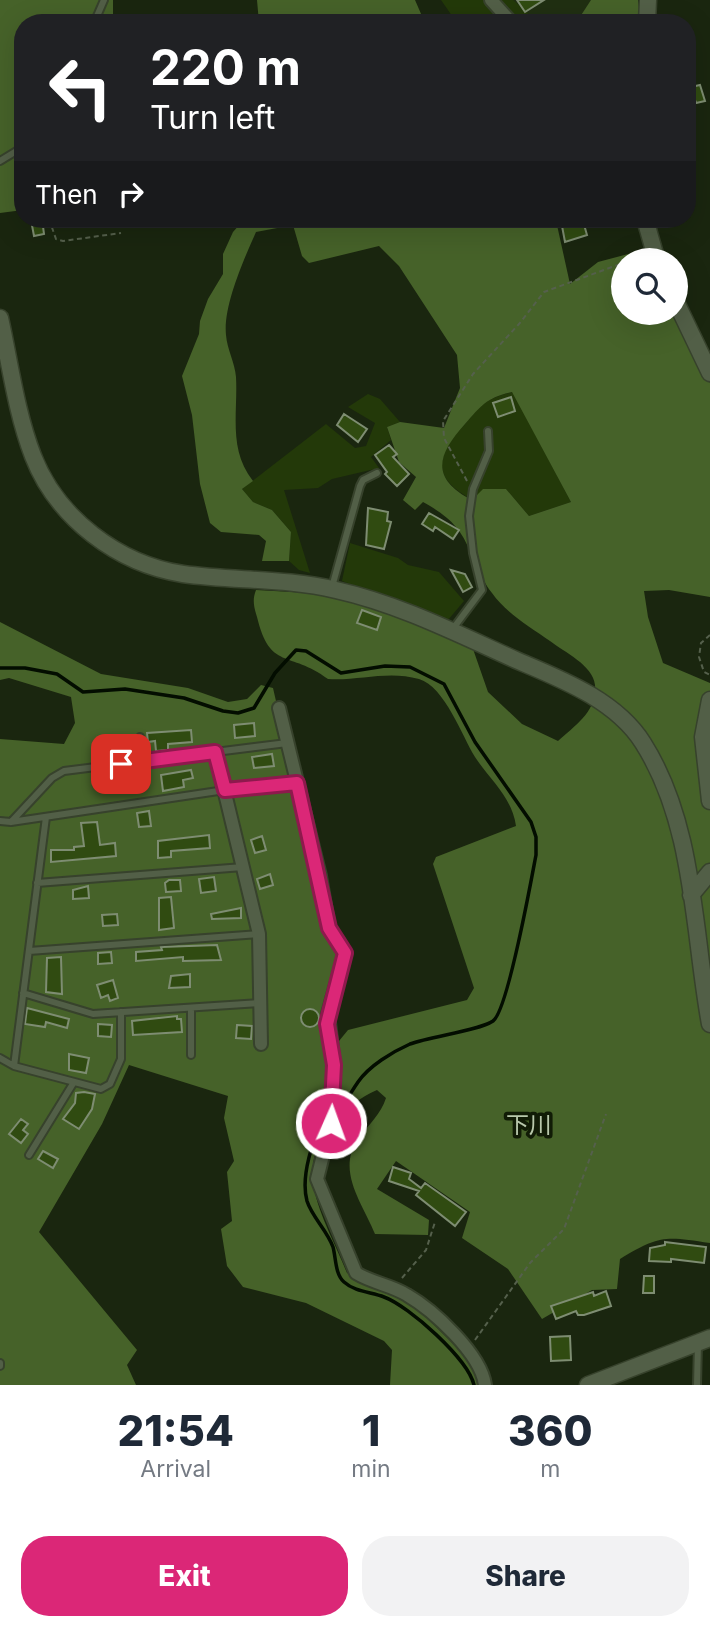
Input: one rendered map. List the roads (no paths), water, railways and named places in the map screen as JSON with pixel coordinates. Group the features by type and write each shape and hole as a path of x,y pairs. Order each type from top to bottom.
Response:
{"street":[{"path":"491,0 504,14"},
{"path":"648,228 653,248"},
{"path":"0,318 33,457 60,502 98,540 150,566 180,573 294,582 380,602 563,680 622,719 642,741 670,798 691,895 710,1024"},
{"path":"687,325 710,373"},
{"path":"710,700 703,737 710,801"},
{"path":"279,708 329,928 345,953 328,1014 334,1065 331,1123 317,1180 356,1273 394,1288 423,1306 480,1366 485,1385"},
{"path":"215,752 259,934 261,1044"},
{"path":"225,790 297,783"},
{"path":"691,895 710,872"},
{"path":"588,1385 704,1340"}],"lane":[{"path":"451,631 482,590 470,536 472,495 489,451 488,431"},
{"path":"331,589 360,486 363,480 377,473"},
{"path":"140,737 145,762"},
{"path":"11,822 52,778 64,771 287,743"},
{"path":"0,821 11,822 225,790"},
{"path":"14,1066 46,817"},
{"path":"37,883 243,867"},
{"path":"29,951 259,934"},
{"path":"23,993 93,1014 261,1003"},
{"path":"191,1008 191,1055"},
{"path":"0,1058 14,1066 101,1088 110,1084 121,1059 121,1012"},
{"path":"29,1155 74,1082"},
{"path":"697,1385 704,1340"}],"waterway":[{"path":"0,668 25,668 57,674 83,692 125,689 184,698 238,713 254,708 275,673 296,650 306,651 341,673 385,666 410,667 444,684 475,742 531,822 536,837 536,855 512,970 499,1012 493,1021 477,1028 419,1041 396,1051 363,1076 336,1112"},
{"path":"328,1120 312,1146 305,1192 309,1207 333,1247 341,1279 353,1288 395,1302 422,1322 461,1362 474,1385"}],"district":[{"name":"下川","path":"529,1125"}]}
